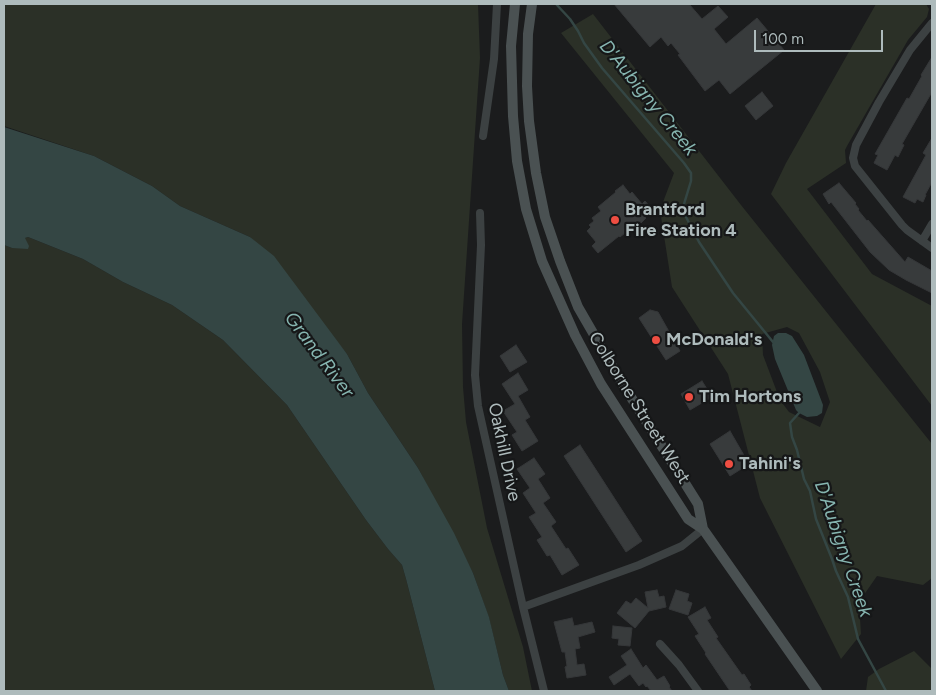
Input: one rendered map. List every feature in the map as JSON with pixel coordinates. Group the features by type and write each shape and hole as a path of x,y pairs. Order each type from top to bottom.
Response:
{"main road":[{"name":"Colborne Street West","path":"515,4 511,46 517,161 526,209 542,262 575,335 601,384 688,519 703,529 817,691"},
{"name":"Colborne Street West","path":"532,4 528,48 528,121 545,217 578,307 619,378 698,504 703,529"}],"street":[{"path":"483,136 494,59 498,4"},
{"path":"932,23 910,50 879,102 856,145 853,158 855,166 902,225 932,248"},
{"name":"Oakhill Drive","path":"480,214 475,375 478,406 523,607 544,691"},
{"path":"922,241 932,224"},
{"path":"523,607 639,565 682,546 703,529"},
{"path":"660,644 679,665 698,691"}],"shaded area":[{"path":"4,4 478,4 480,58 462,324 463,387 466,422 487,528 523,647 532,691 509,691 503,675 489,618 473,573 418,468 368,393 347,354 250,237 180,206 152,186 94,156 4,126"},
{"path":"876,4 926,4 929,9 927,17 908,40 847,146 845,150 846,163 807,189 872,274 932,306 932,406 771,194 786,163"},
{"path":"593,14 741,205 932,444 932,578 923,585 877,576 859,602 861,634 841,659 760,498 728,374 672,287 660,210 674,173 561,33","holes":["787,327 799,333 820,372 830,402 820,427 789,412 780,400 763,355 762,334"]},
{"path":"28,237 83,259 123,282 172,305 223,340 287,405 366,520 402,565 435,691 4,691 4,245 12,248"},
{"path":"914,651 932,669 932,691 866,691 868,677 879,669"}],"water":[{"name":"Grand River","path":"4,127 94,156 152,186 180,206 250,237 274,256 347,354 368,393 418,468 454,533 473,573 489,617 503,675 509,691 435,691 402,565 366,520 287,405 223,340 172,305 123,282 83,259 28,237 25,238 29,246 28,249 12,248 4,245"},
{"path":"778,333 786,333 792,336 804,355 823,405 822,413 817,416 807,417 796,410 775,359 772,345 774,336"}],"building":[{"path":"614,4 689,4 702,19 718,6 728,17 714,29 726,44 757,18 784,50 730,94 719,80 705,91 671,43 668,46 661,37 650,47"},
{"path":"932,57 932,92 902,144 904,145 898,157 895,155 887,170 874,163 878,155 875,154"},
{"path":"762,92 773,106 756,120 745,106"},
{"path":"932,138 932,182 923,202 917,199 915,203 903,197 926,155 923,153"},
{"path":"839,183 856,203 858,210 867,221 905,262 908,257 932,271 932,293 889,270 870,252 831,202 829,204 823,194"},
{"name":"Brantford Fire Station 4","path":"623,185 642,204 645,201 652,209 644,216 646,218 641,223 640,221 598,253 592,246 596,242 587,231 591,227 589,225 594,221 592,218 601,211 598,207"},
{"path":"650,310 658,312 680,351 666,360 639,318"},
{"path":"516,345 527,362 510,372 500,356"},
{"path":"518,373 528,390 518,396 530,417 525,420 538,441 522,451 512,435 517,432 503,411 515,404 502,384"},
{"path":"702,381 712,397 690,410 681,394"},
{"path":"730,431 749,464 730,476 710,444"},
{"path":"580,445 642,541 626,552 564,456"},
{"path":"534,458 545,474 538,479 550,498 543,503 556,522 551,526 579,565 562,575 550,555 547,556 537,540 542,537 529,517 536,513 523,493 530,488 517,469"},
{"path":"657,590 659,597 664,596 666,607 649,611 635,628 617,613 626,601 631,604 636,598 648,608 645,592"},
{"path":"676,590 689,594 687,601 692,603 688,615 669,609"},
{"path":"705,607 711,618 707,620 718,637 716,638 742,675 744,674 751,685 749,687 752,691 730,691 705,654 695,636 699,634 688,617"},
{"path":"572,618 574,626 592,622 595,632 578,637 580,648 575,649 577,665 584,664 586,675 567,678 565,652 562,652 554,622"},
{"path":"613,626 632,628 630,646 618,645 619,639 612,638"},
{"path":"631,649 643,668 646,665 657,680 664,676 672,691 651,691 643,683 639,686 630,674 614,685 609,677 627,665 621,656"}],"waterway":[{"name":"D'Aubigny Creek","path":"556,4 570,19 602,68 691,173 691,181 684,204 686,217 699,242 733,293 773,342"},
{"name":"D'Aubigny Creek","path":"799,413 790,423 792,437 804,479 810,491 816,519 848,597 858,639 886,691"}],"place":[{"name":"Brantford Fire Station 4","path":"615,220"},
{"name":"McDonald's","path":"656,340"},
{"name":"Tim Hortons","path":"689,397"},
{"name":"Tahini's","path":"729,464"}]}
